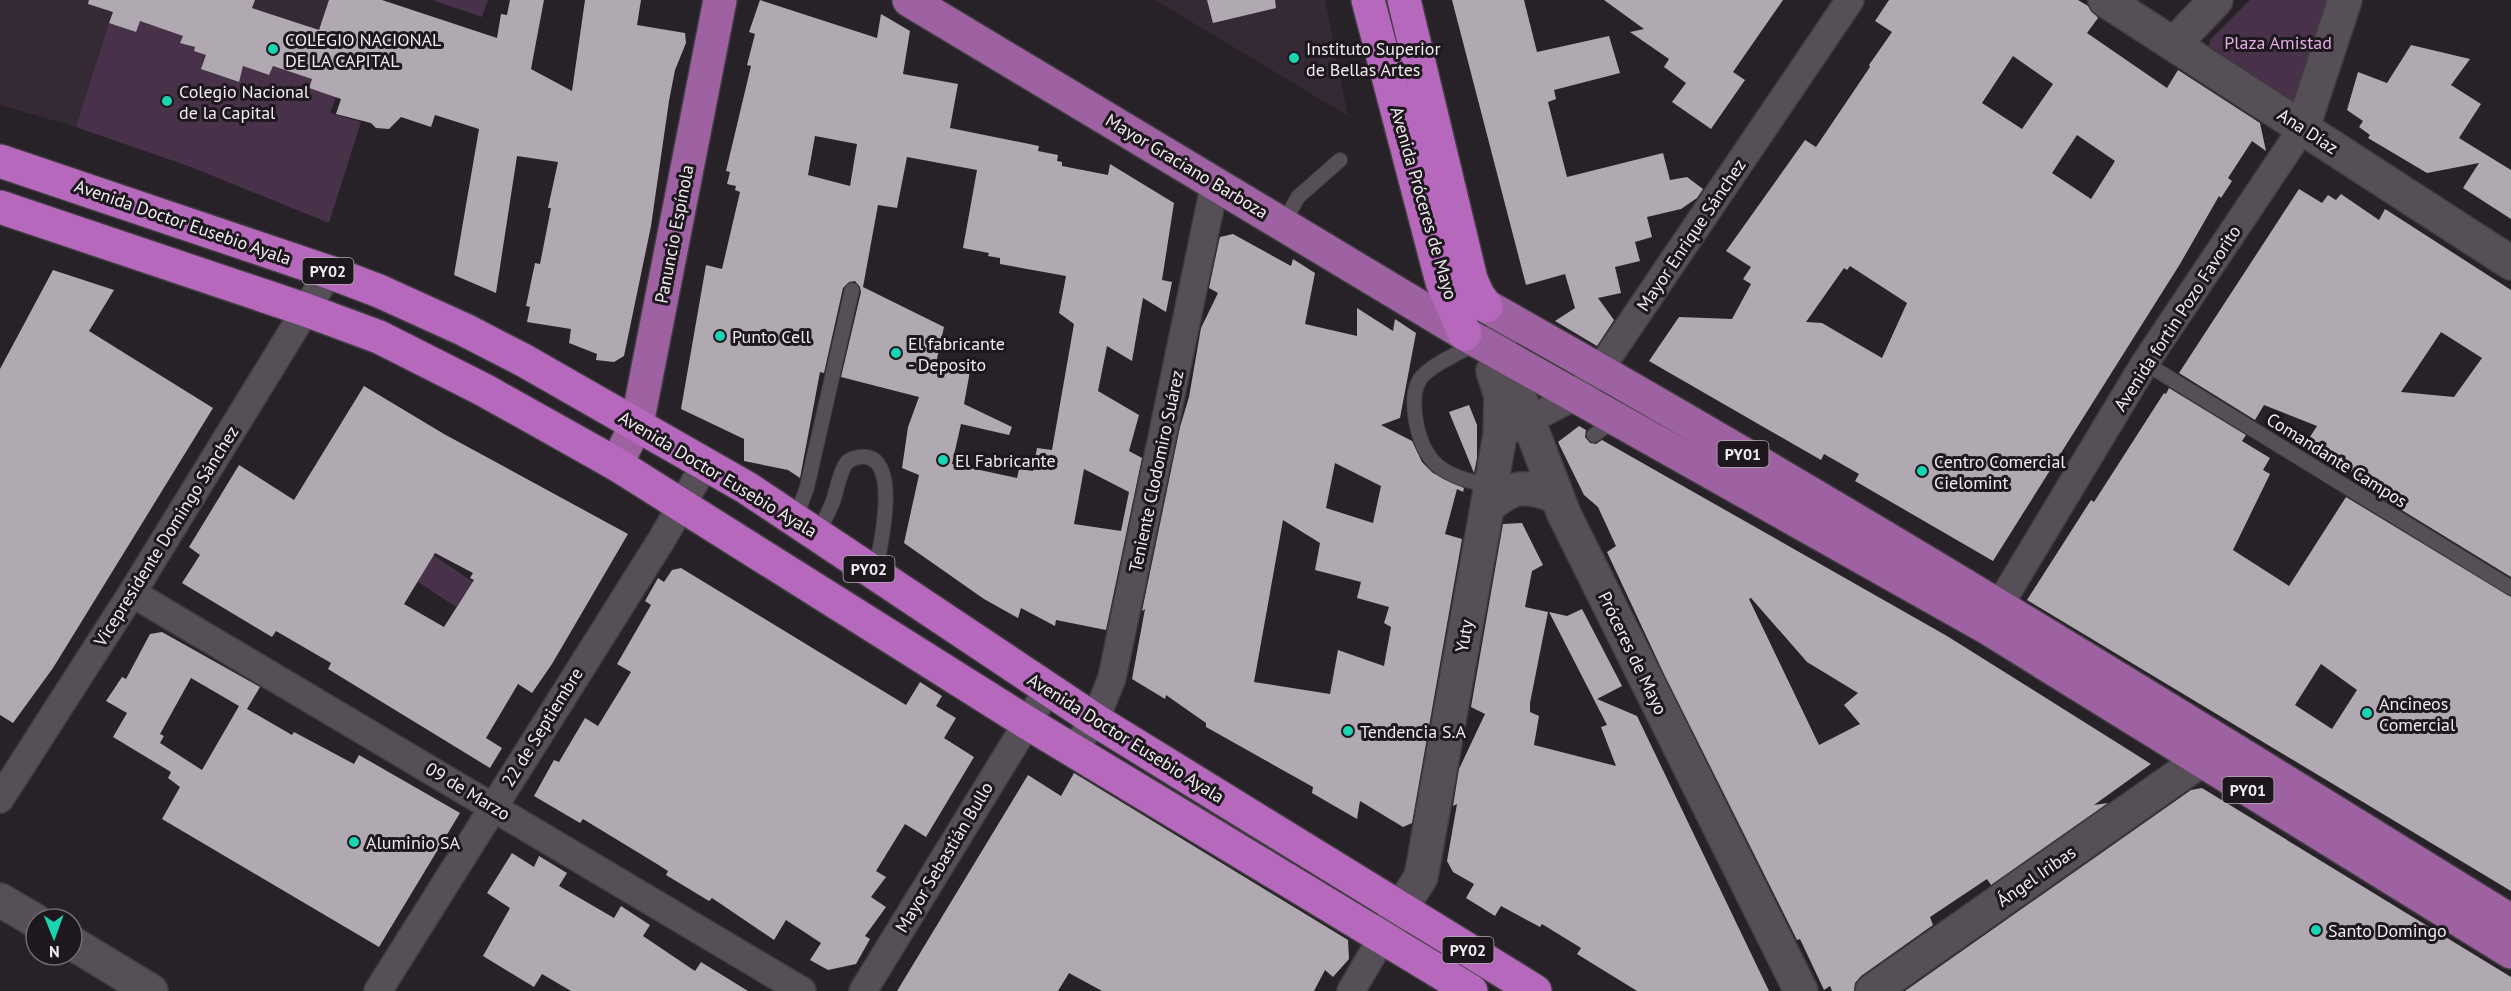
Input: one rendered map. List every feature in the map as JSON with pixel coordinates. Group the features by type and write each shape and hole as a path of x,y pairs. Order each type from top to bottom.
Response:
{"highway":[{"name":"Avenida Próceres de Mayo","path":"1368,0 1442,282 1481,344"},
{"name":"Avenida Próceres de Mayo","path":"1404,0 1471,279 1486,306"},
{"name":"Avenida Doctor Eusebio Ayala","path":"0,161 329,272 379,291 465,330 706,464 806,527 1095,720 1535,991"},
{"name":"Avenida Doctor Eusebio Ayala","path":"0,207 306,310 379,338 436,364 565,434 615,464 1026,722 1471,991"}],"main road":[{"name":"Panuncio Espínola","path":"615,464 637,424 720,0"},
{"name":"Mayor Graciano Barboza","path":"909,0 1481,344"},
{"name":"Ana Díaz","path":"2105,0 2511,263"},
{"path":"2174,44 2216,0"},
{"name":"Avenida fortin Pozo Favorito","path":"2303,128 2345,0"},
{"name":"Próceres de Mayo","path":"1486,306 1481,344 1514,428 1552,467 1559,502 1801,991"},
{"name":"PY01","path":"1486,306 1599,369 1992,616 2511,921"},
{"name":"PY01","path":"1481,344 1575,396 1604,427 1992,616 2201,760 2511,952"},
{"name":"Yuty","path":"1382,938 1421,877 1489,497 1514,428"},
{"path":"1489,497 1499,497 1515,488 1547,493 1557,497 1559,502"},
{"name":"Ángel Iribas","path":"1872,991 2201,760"},
{"path":"0,900 24,914"},
{"path":"84,950 151,991"}],"street":[{"name":"Mayor Enrique Sánchez","path":"1514,428 1575,396 1599,369 1850,0"},
{"name":"Avenida fortin Pozo Favorito","path":"1992,616 2145,363 2303,128"},
{"name":"Teniente Clodomiro Suárez","path":"1073,750 1095,720 1113,678 1215,183"},
{"name":"Vicepresidente Domingo Sánchez","path":"0,798 132,593 329,272"},
{"name":"22 de Septiembre","path":"378,991 706,464"},
{"name":"09 de Marzo","path":"132,593 802,991"},
{"path":"1026,722 1048,689"},
{"name":"Mayor Sebastián Bullo","path":"863,991 1026,722"},
{"path":"1351,991 1382,938"}],"lane":[{"path":"1284,224 1298,197 1340,160"},
{"path":"806,527 807,486 852,290"},
{"path":"1481,344 1443,362 1421,378 1413,398 1417,426 1428,458 1439,468 1489,497"},
{"name":"Comandante Campos","path":"2145,363 2511,588"},
{"path":"806,527 833,503 845,464 852,458 865,457 874,461 882,471 886,492 885,524 874,573"}],"shaded area":[{"name":"Colegio Nacional de la Capital","path":"0,0 368,0 295,208 191,167 76,127 0,105"},
{"name":"Instituto Superior de Bellas Artes","path":"1155,0 1325,0 1348,116"}],"green space":[{"path":"432,0 488,0 482,17"},
{"name":"Plaza Amistad","path":"2250,0 2330,0 2298,104 2209,46 2210,40"},
{"path":"140,21 183,36 180,43 195,47 194,51 206,55 202,69 238,82 244,66 269,75 273,66 312,79 309,88 336,97 330,113 361,122 329,223 191,167 76,127 109,23 135,32"},
{"path":"423,548 473,582 456,607 406,574"}],"building":[{"path":"89,0 255,0 252,8 319,30 329,0 382,0 497,38 501,14 507,15 510,0 544,0 531,69 572,91 585,0 641,0 637,25 685,33 686,43 675,70 651,226 624,356 614,362 596,360 597,354 569,343 571,329 527,322 530,307 526,306 535,263 540,264 551,208 548,208 558,162 517,156 496,293 454,275 479,129 435,115 431,127 401,117 389,129 376,128 371,123 336,114 341,99 309,88 312,79 273,66 269,75 243,66 239,82 201,69 206,55 194,51 195,47 180,43 183,36 140,21 136,32 109,23 113,12 88,4"},
{"path":"760,0 877,38 881,14 910,31 903,74 958,84 950,128 1039,146 1038,151 1058,155 1057,161 1062,162 1062,166 1108,175 1110,164 1174,203 1162,280 1172,282 1166,312 1143,298 1132,361 1107,346 1098,391 1139,415 1129,451 1142,458 1106,630 1056,620 1055,626 1021,608 1018,618 984,599 904,543 919,475 902,468 908,427 919,397 841,377 861,292 855,281 849,282 843,288 824,373 820,372 800,478 788,470 744,461 744,439 681,409 706,265 722,269 740,192 735,190 736,186 727,184 730,172 726,171 751,66 747,65 755,34 749,32","holes":["815,136 857,144 850,186 808,175","907,157 977,170 963,248 989,253 988,256 1000,258 1000,264 1066,276 1059,313 1074,324 1052,450 1037,448 1033,471 1019,469 1017,478 952,464 961,424 1009,435 1012,427 964,404 970,371 936,363 944,327 863,287 878,205 897,208","1084,469 1129,492 1121,531 1074,524"]},
{"path":"1207,0 1275,0 1276,8 1213,23"},
{"path":"1452,0 1524,0 1537,52 1609,36 1620,73 1554,90 1556,99 1548,102 1567,177 1663,153 1670,180 1687,177 1703,189 1697,198 1681,209 1647,217 1652,237 1635,242 1640,261 1615,267 1621,293 1598,298 1614,320 1597,346 1555,321 1575,308 1565,274 1526,285"},
{"path":"1604,0 1783,0 1733,72 1745,80 1711,129 1672,102 1686,83 1664,67 1669,59 1630,32 1644,29"},
{"path":"1889,0 2078,0 2088,6 2098,18 2087,33 2167,88 2178,70 2260,123 2266,151 2252,141 2228,178 2232,181 2221,198 2219,196 2180,264 1993,561 1855,481 1859,474 1824,454 1821,460 1649,361 1679,317 1732,319 1751,284 1743,279 1751,267 1726,251 1805,140 1816,147 1870,67 1869,65 1892,32 1875,21","holes":["2013,56 2053,84 2022,129 1982,103","2077,135 2115,161 2091,199 2052,173","1850,266 1907,303 1882,358 1822,323 1806,322 1844,268 1847,270"]},
{"path":"2411,45 2470,59 2451,85 2481,104 2459,138 2511,170 2511,219 2463,188 2479,163 2427,173 2368,138 2370,135 2359,127 2363,121 2347,110 2358,72 2387,83"},
{"path":"2299,189 2322,203 2328,195 2336,200 2341,194 2379,220 2385,209 2511,290 2511,577 2356,482 2359,477 2308,440 2317,426 2264,405 2255,420 2179,373","holes":["2441,332 2482,358 2454,397 2401,392"]},
{"path":"1233,234 1291,266 1293,259 1315,273 1305,324 1357,336 1357,308 1393,331 1395,319 1416,333 1400,418 1381,425 1412,441 1422,462 1433,473 1464,488 1463,492 1457,489 1445,534 1462,539 1412,823 1403,827 1360,801 1357,819 1312,793 1313,787 1206,727 1206,723 1166,695 1165,699 1132,679 1145,609 1142,611 1180,427 1189,397 1201,328 1218,293 1209,288 1220,237","holes":["1335,463 1381,486 1373,523 1326,508","1283,520 1320,543 1315,570 1361,582 1357,598 1389,607 1384,623 1391,627 1384,666 1338,650 1330,694 1254,682"]},
{"path":"53,270 114,290 89,331 213,408 53,668 13,723 0,715 0,369"},
{"path":"364,386 444,434 628,534 552,664 532,693 518,684 486,738 502,748 490,768 328,669 331,663 276,631 272,637 182,583 200,555 189,547 239,465 294,500","holes":["435,553 473,573 470,578 474,580 444,627 404,604"]},
{"path":"2169,388 2246,435 2242,441 2270,458 2263,470 2270,474 2233,550 2289,586 2346,497 2511,597 2511,891 2027,600 2091,500 2094,502 2164,393 2166,394","holes":["2321,664 2357,690 2332,729 2295,705"]},
{"path":"1469,405 1477,425 1477,458 1474,473 1449,412"},
{"path":"1579,426 1586,430 1585,437 1590,443 1596,444 1602,440 1947,636 2151,764 2094,805 2108,803 1991,885 1987,879 1930,917 1933,925 1861,976 1855,983 1854,991 1832,991 1830,986 1824,990 1663,672 1607,552 1616,546 1598,507 1584,495 1558,442","holes":["1751,598 1807,662 1858,693 1844,705 1860,724 1819,745 1749,599"]},
{"path":"1522,523 1543,565 1532,571 1525,607 1548,612 1530,703 1530,712 1539,716 1534,745 1616,766 1601,727 1607,725 1549,612 1567,616 1582,609 1622,686 1597,699 1637,716 1769,991 1637,991 1577,954 1581,948 1542,924 1540,927 1501,906 1495,916 1466,898 1474,884 1453,872 1447,861 1457,804 1453,806 1459,769 1485,714 1471,707 1503,524"},
{"path":"681,568 906,705 920,682 942,696 936,706 956,718 944,738 974,757 926,837 905,824 876,871 886,877 871,897 886,907 865,936 870,939 856,964 828,970 810,960 821,943 786,920 774,940 712,898 709,901 666,875 668,871 583,819 580,823 534,796 554,760 559,762 585,718 598,726 631,672 617,664 651,605 645,601 658,578 664,582 672,570"},
{"path":"162,632 260,687 247,709 292,735 294,732 354,764 359,755 460,813 379,947 162,819 180,787 168,778 171,772 113,737 127,713 106,701 122,677 126,679 150,634","holes":["191,678 239,706 202,770 160,743 164,736 160,734"]},
{"path":"1074,773 1348,940 1349,959 1333,977 1325,970 1314,991 1102,991 1069,973 1058,991 897,991 1028,775 1061,796"},
{"path":"2202,788 2511,977 2511,991 1905,991 2191,790"},
{"path":"512,853 534,867 539,856 567,873 559,886 614,918 621,906 650,925 643,936 695,971 701,962 748,991 571,991 542,974 534,987 483,956 510,908 487,893"}],"place":[{"name":"COLEGIO NACIONAL DE LA CAPITAL","path":"273,49"},
{"name":"Instituto Superior de Bellas Artes","path":"1294,58"},
{"name":"Colegio Nacional de la Capital","path":"167,101"},
{"name":"Punto Cell","path":"720,336"},
{"name":"El fabricante - Deposito","path":"896,353"},
{"name":"El Fabricante","path":"943,460"},
{"name":"Centro Comercial Cielomint","path":"1922,471"},
{"name":"Ancineos Comercial","path":"2367,713"},
{"name":"Tendencia S.A","path":"1348,731"},
{"name":"Aluminio SA","path":"354,842"},
{"name":"Santo Domingo","path":"2316,930"}]}
